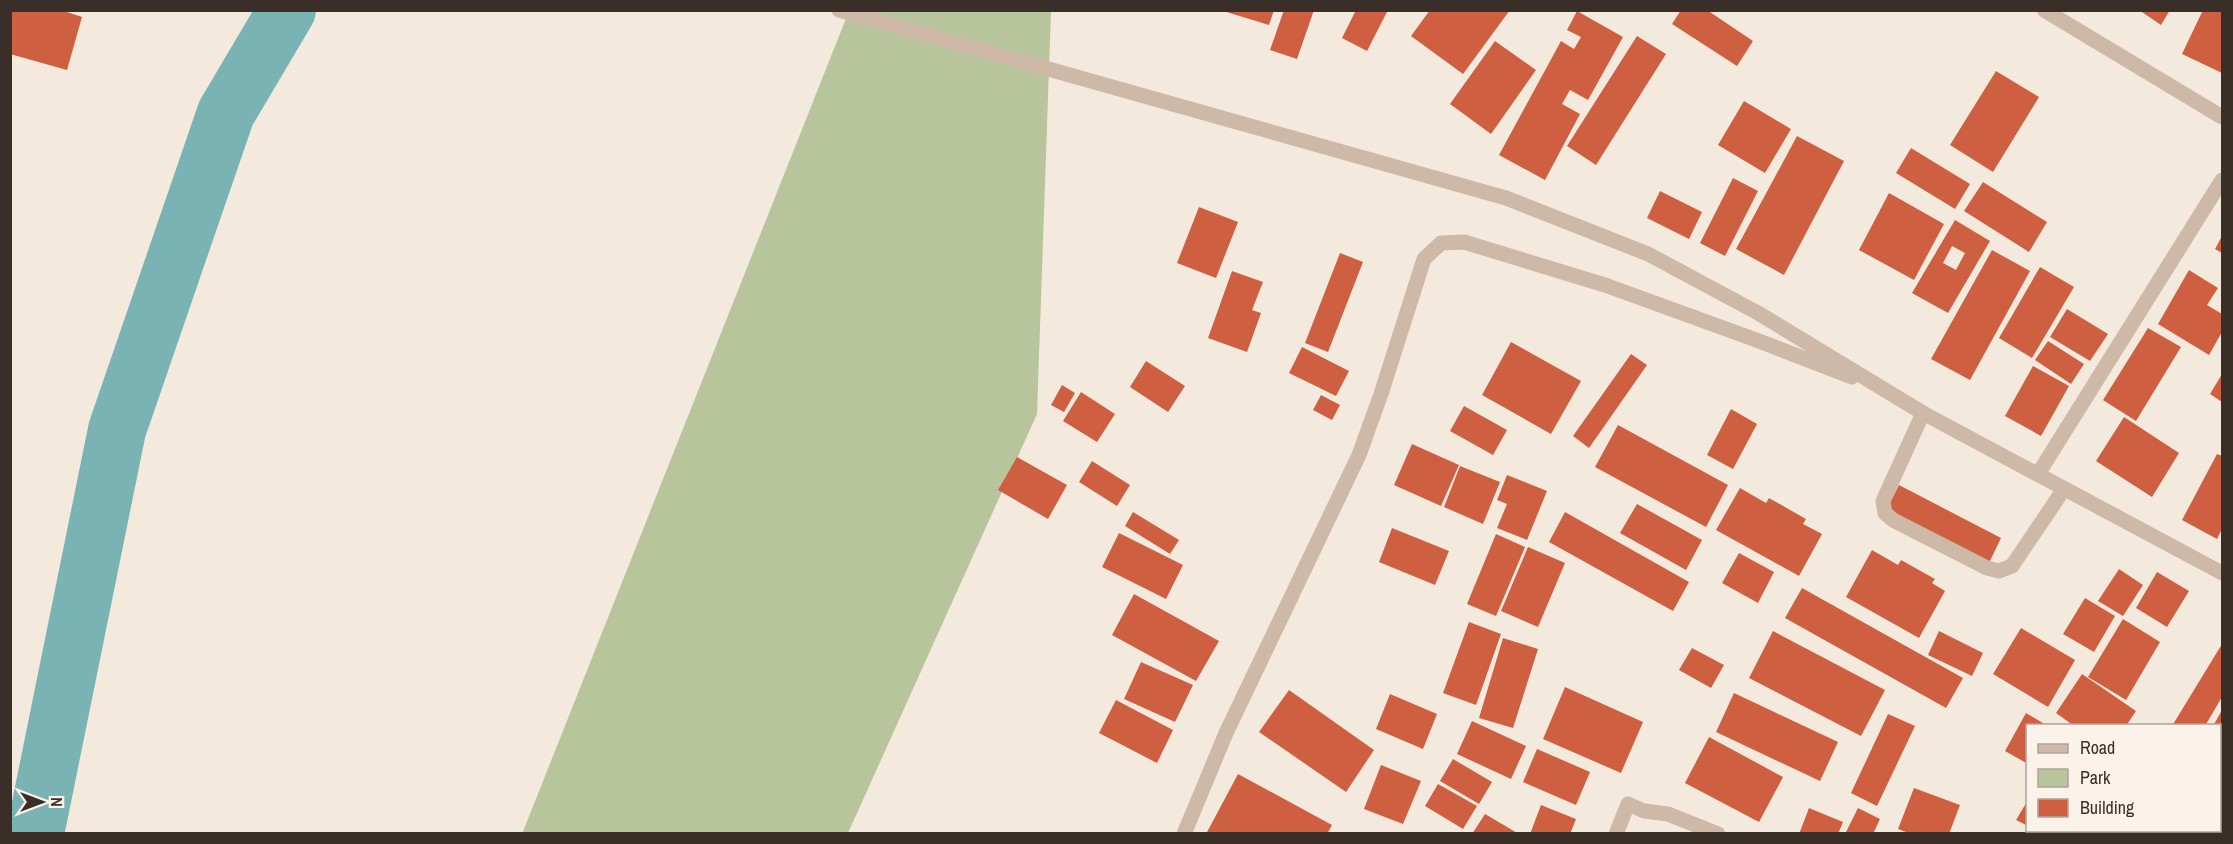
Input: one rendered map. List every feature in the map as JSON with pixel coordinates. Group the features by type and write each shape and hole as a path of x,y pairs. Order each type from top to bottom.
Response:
{"street":[{"path":"839,10 1506,198 1648,254 1758,314 1923,413 2223,573"},
{"path":"2044,10 2223,117"},
{"path":"2038,474 2223,180"},
{"path":"1184,834 1226,733 1359,455 1424,259 1441,243 1464,242 1605,285 1759,341 1894,394"},
{"path":"1923,413 1883,501 1885,513 1893,520 1987,568 1999,571 2012,566 2064,489"},
{"path":"1616,834 1628,804 1644,811 1668,814 1718,834"}],"green space":[{"path":"849,11 1051,11 1037,414 848,833 522,834"}],"building":[{"path":"10,10 61,10 82,17 67,70 10,54"},
{"path":"1220,10 1274,10 1269,25"},
{"path":"1284,10 1314,10 1297,59 1270,50"},
{"path":"1356,10 1388,10 1367,51 1342,38"},
{"path":"1430,10 1510,10 1463,74 1411,36"},
{"path":"1681,10 1707,10 1753,41 1737,66 1672,24"},
{"path":"2139,10 2170,10 2161,25"},
{"path":"2203,10 2222,10 2222,73 2182,54"},
{"path":"1577,11 1623,37 1588,100 1570,90 1562,104 1580,114 1545,180 1499,155 1561,41 1574,49 1581,37 1567,30"},
{"path":"1637,36 1666,54 1596,165 1567,146"},
{"path":"1495,41 1536,70 1491,134 1450,104"},
{"path":"1996,71 2039,97 1993,172 1950,145"},
{"path":"1744,101 1791,129 1765,173 1718,145"},
{"path":"1797,136 1844,161 1784,275 1736,249"},
{"path":"1911,148 1970,184 1955,209 1896,173"},
{"path":"1733,178 1758,191 1725,256 1700,243"},
{"path":"1983,182 2047,222 2029,252 1964,211"},
{"path":"1660,191 1702,212 1689,239 1647,218"},
{"path":"1889,193 1944,224 1914,280 1859,250"},
{"path":"1199,207 1238,222 1216,278 1177,263"},
{"path":"1955,220 1990,241 1948,313 1912,293","holes":["1952,246 1965,253 1956,270 1943,263"]},
{"path":"2222,236 2222,253 2215,249"},
{"path":"1992,250 2030,271 1970,380 1931,359"},
{"path":"1340,253 1363,262 1328,352 1305,343"},
{"path":"2040,267 2074,287 2032,358 1999,338"},
{"path":"2189,270 2218,288 2207,305 2222,314 2222,332 2209,355 2158,324"},
{"path":"1232,271 1263,282 1252,310 1261,313 1247,352 1208,338"},
{"path":"2067,309 2108,334 2090,361 2050,337"},
{"path":"2148,328 2181,347 2136,421 2103,400"},
{"path":"2048,341 2084,364 2071,384 2035,360"},
{"path":"1511,342 1581,381 1551,434 1482,395"},
{"path":"1302,347 1349,371 1336,396 1289,373"},
{"path":"1631,354 1647,365 1589,448 1573,436"},
{"path":"1146,361 1185,386 1168,412 1130,387"},
{"path":"2033,366 2069,386 2041,436 2005,416"},
{"path":"2222,374 2222,402 2210,394"},
{"path":"1062,385 1075,393 1064,412 1051,405"},
{"path":"1081,392 1115,414 1097,442 1063,421"},
{"path":"1321,395 1340,405 1332,420 1313,410"},
{"path":"1464,406 1507,430 1493,455 1450,431"},
{"path":"1731,409 1757,424 1733,469 1707,455"},
{"path":"2124,417 2179,453 2152,497 2096,461"},
{"path":"1618,425 1728,485 1706,527 1595,467"},
{"path":"1412,444 1459,465 1441,506 1394,485"},
{"path":"2217,454 2222,456 2222,529 2217,539 2182,520"},
{"path":"1017,457 1067,485 1048,519 998,490"},
{"path":"1092,461 1130,485 1117,506 1079,482"},
{"path":"1460,466 1500,482 1483,524 1444,507"},
{"path":"1507,475 1547,491 1527,540 1497,528 1507,504 1497,500"},
{"path":"1899,485 2001,538 1988,565 1886,511"},
{"path":"1740,488 1766,503 1769,498 1806,519 1803,524 1822,534 1799,576 1716,530"},
{"path":"1637,504 1702,540 1686,570 1620,533"},
{"path":"1133,512 1179,540 1170,554 1125,526"},
{"path":"1565,512 1689,582 1673,611 1549,542"},
{"path":"1392,528 1449,551 1435,585 1379,562"},
{"path":"1119,533 1183,565 1166,599 1102,567"},
{"path":"1496,534 1525,547 1496,616 1467,604"},
{"path":"1528,547 1565,563 1538,627 1501,611"},
{"path":"1872,550 1898,565 1901,560 1935,579 1932,583 1945,591 1919,638 1846,597"},
{"path":"1739,553 1774,572 1758,603 1722,583"},
{"path":"2119,569 2143,585 2123,616 2098,601"},
{"path":"2157,572 2189,591 2167,627 2136,608"},
{"path":"1802,588 1963,678 1946,708 1785,618"},
{"path":"1134,594 1219,641 1196,681 1112,635"},
{"path":"2085,598 2115,616 2094,652 2063,634"},
{"path":"2123,619 2160,642 2126,700 2088,677"},
{"path":"1469,622 1501,634 1476,705 1443,693"},
{"path":"2021,628 2075,660 2048,707 1993,674"},
{"path":"1773,631 1885,690 1861,736 1749,678"},
{"path":"1939,631 1983,653 1972,676 1928,655"},
{"path":"1503,638 1538,649 1513,728 1479,718"},
{"path":"2222,644 2222,697 2206,724 2173,724"},
{"path":"1692,648 1724,665 1711,688 1679,670"},
{"path":"1141,662 1193,685 1175,722 1124,699"},
{"path":"2082,674 2136,711 2127,724 2071,724 2056,713"},
{"path":"1565,687 1643,722 1621,773 1543,739"},
{"path":"1289,690 1374,750 1346,792 1259,732"},
{"path":"1734,693 1838,742 1820,781 1716,732"},
{"path":"1390,694 1437,714 1423,749 1376,729"},
{"path":"1116,700 1173,730 1157,763 1099,733"},
{"path":"2222,710 2221,798 2221,724 2214,724"},
{"path":"2026,713 2045,724 2026,724 2026,763 2005,751"},
{"path":"1888,714 1915,726 1877,806 1851,793"},
{"path":"1472,721 1526,746 1511,779 1457,754"},
{"path":"1709,737 1783,777 1759,822 1685,783"},
{"path":"1537,749 1590,772 1576,805 1523,782"},
{"path":"1453,759 1492,782 1479,804 1440,781"},
{"path":"1381,765 1421,781 1403,824 1364,809"},
{"path":"1238,774 1332,825 1327,834 1206,834"},
{"path":"1438,784 1477,806 1463,829 1425,806"},
{"path":"1914,788 1960,805 1949,834 1911,834 1898,829"},
{"path":"2026,803 2026,825 2016,820"},
{"path":"1541,805 1576,819 1570,834 1530,834"},
{"path":"1809,808 1843,822 1838,834 1799,834"},
{"path":"1858,808 1880,819 1873,834 1845,834"},
{"path":"1485,814 1519,834 1472,834"},
{"path":"2102,832 2119,832 2124,834 2101,834"}],"waterway":[{"path":"35,834 117,430 226,113 287,10"}]}
